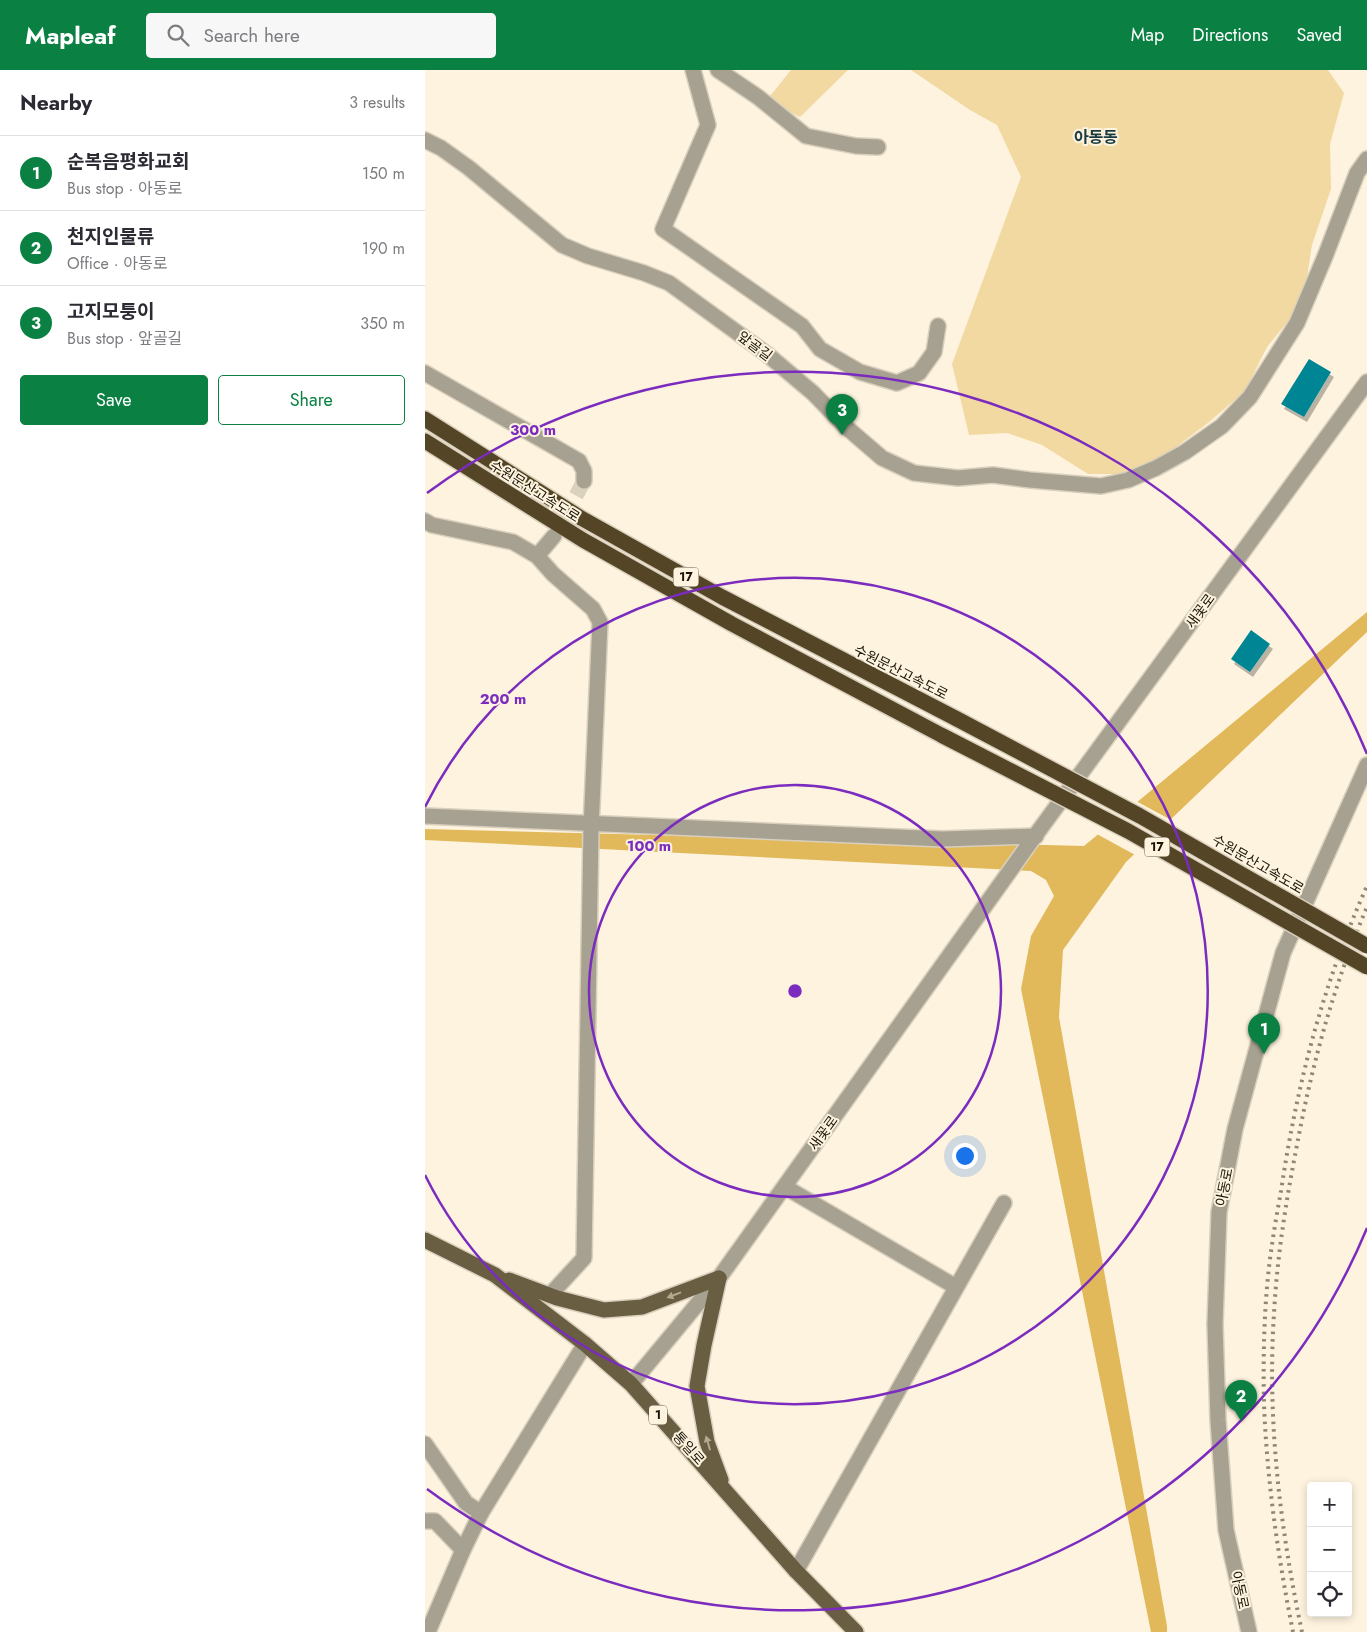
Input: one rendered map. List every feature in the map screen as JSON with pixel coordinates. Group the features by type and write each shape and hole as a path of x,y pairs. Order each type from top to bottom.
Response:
{"highway":[{"name":"수원문산고속도로","path":"425,419 581,518 722,597 1148,821 1367,946"},
{"name":"수원문산고속도로","path":"425,441 583,540 732,624 943,736 1128,831 1367,967"}],"main road":[{"name":"통일로","path":"425,1240 495,1276 585,1344 631,1384 725,1488 796,1571 857,1632"},
{"path":"495,1276 550,1295 604,1310 642,1307 719,1278"},
{"path":"719,1278 697,1386 707,1442 725,1488"}],"street":[{"path":"693,70 708,125 663,229 803,326 820,349 860,372 897,383 919,373 934,352 938,326"},
{"path":"718,70 758,97 806,136 856,146 878,147"},
{"name":"앞골길","path":"425,140 441,148 469,168 562,245 588,256 644,272 669,283 768,354 813,393 882,458 914,473 958,478 993,476 1101,486 1128,480 1157,468 1185,452 1222,426 1251,397 1297,323 1357,174 1367,159"},
{"path":"425,373 579,460 584,471 584,481"},
{"name":"새꽃로","path":"631,1384 719,1278 1034,838 1367,382"},
{"path":"425,521 432,525 513,542 537,556 553,574 593,610 600,622 591,826 592,866 584,1258 550,1295"},
{"path":"537,556 554,536"},
{"name":"아동로","path":"1249,1632 1226,1530 1218,1420 1215,1324 1219,1212 1235,1129 1283,953 1367,765"},
{"path":"425,816 591,826 943,839 1034,838"},
{"path":"785,1187 956,1287"},
{"path":"796,1571 1004,1203"},
{"path":"427,1632 481,1513 585,1344"},
{"path":"425,1444 466,1503 481,1513"},
{"path":"425,1521 435,1522 463,1550"}],"shaded area":[{"path":"791,70 848,70 800,117 766,101"},
{"path":"911,70 1328,70 1344,93 1330,144 1331,189 1312,245 1303,303 1267,347 1245,391 1208,423 1164,456 1131,474 1088,474 1042,445 1007,433 969,435 952,364 1021,177 997,125 970,110"},
{"path":"1367,612 1367,632 1126,862 1063,950 1059,1017 1167,1626 1167,1632 1151,1632 1021,989 1031,936 1054,896 1046,880 1031,871 425,840 425,829 1084,846"}],"pier":[{"path":"1134,800 1173,821 1137,856 1095,833"}],"building":[{"path":"1309,359 1331,372 1304,417 1281,404"},
{"path":"1251,630 1270,644 1250,672 1231,659"}],"tunnel":[{"path":"554,536 584,481"}],"railway":[{"path":"1293,1632 1274,1519 1265,1433 1264,1349 1268,1277 1287,1151 1304,1073 1337,960 1367,886"},
{"path":"1302,1632 1287,1553 1277,1474 1272,1394 1275,1293 1286,1208 1297,1145 1317,1054 1344,965 1367,907"}],"place":[{"name":"고지모퉁이","path":"842,435"},
{"name":"순복음평화교회","path":"1264,1054"},
{"name":"천지인물류","path":"1241,1421"}],"district":[{"name":"아동동","path":"1096,137"}]}
